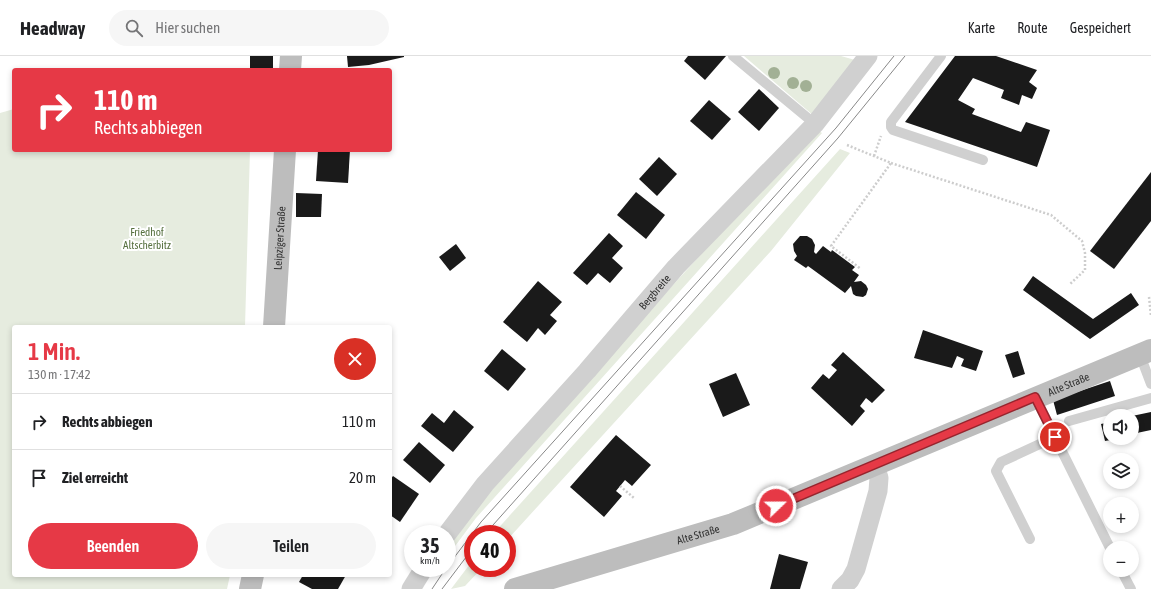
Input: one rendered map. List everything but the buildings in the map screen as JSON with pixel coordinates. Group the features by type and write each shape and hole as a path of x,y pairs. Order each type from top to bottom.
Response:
{"street":[{"path":"290,68 291,56"},
{"name":"Bergbreite","path":"454,525 485,484 587,371 676,267 815,124 868,56"},
{"name":"Leipziger Straße","path":"274,325 285,152"},
{"name":"Alte Straße","path":"515,589 733,524 1035,397 1146,353"},
{"path":"841,589 850,580 856,569 878,491 879,478 875,465"},
{"path":"250,589 253,577"},
{"path":"264,577 264,589"},
{"path":"411,589 418,577"}],"lane":[{"path":"733,56 815,124"},
{"path":"941,56 891,122 891,127 893,130 983,160"},
{"path":"1146,353 1151,384"},
{"path":"1035,397 1107,541"},
{"path":"1068,421 1151,398"},
{"path":"1030,538 996,471 1000,462 1055,437"},
{"path":"1125,577 1131,589"}],"path":[{"path":"847,145 891,163 1051,215 1082,241 1085,253 1086,270 1069,285"},
{"path":"874,156 878,147"},
{"path":"861,269 831,246 891,163"},
{"path":"1149,297 1151,316"},
{"path":"620,486 634,498"}],"green space":[{"path":"744,56 841,56 855,60 814,116"},
{"name":"Friedhof Altscherbitz","path":"12,110 12,152 250,152 245,325 12,325 12,577 230,577 227,589 0,589 0,113"},
{"path":"819,131 822,133 471,525 464,525 464,534 456,545 456,532 515,458 768,181"},
{"path":"840,149 850,153 771,251 516,530 516,525 501,525"},
{"path":"464,572 464,577 474,577 465,586 451,589"}],"tram line":[{"path":"456,555 481,522 836,128 894,56"},
{"path":"493,525 838,138 905,56"},
{"path":"442,589 464,560"},
{"path":"432,589 440,577"}],"route":[{"path":"776,506 1035,397 1055,437"}]}
